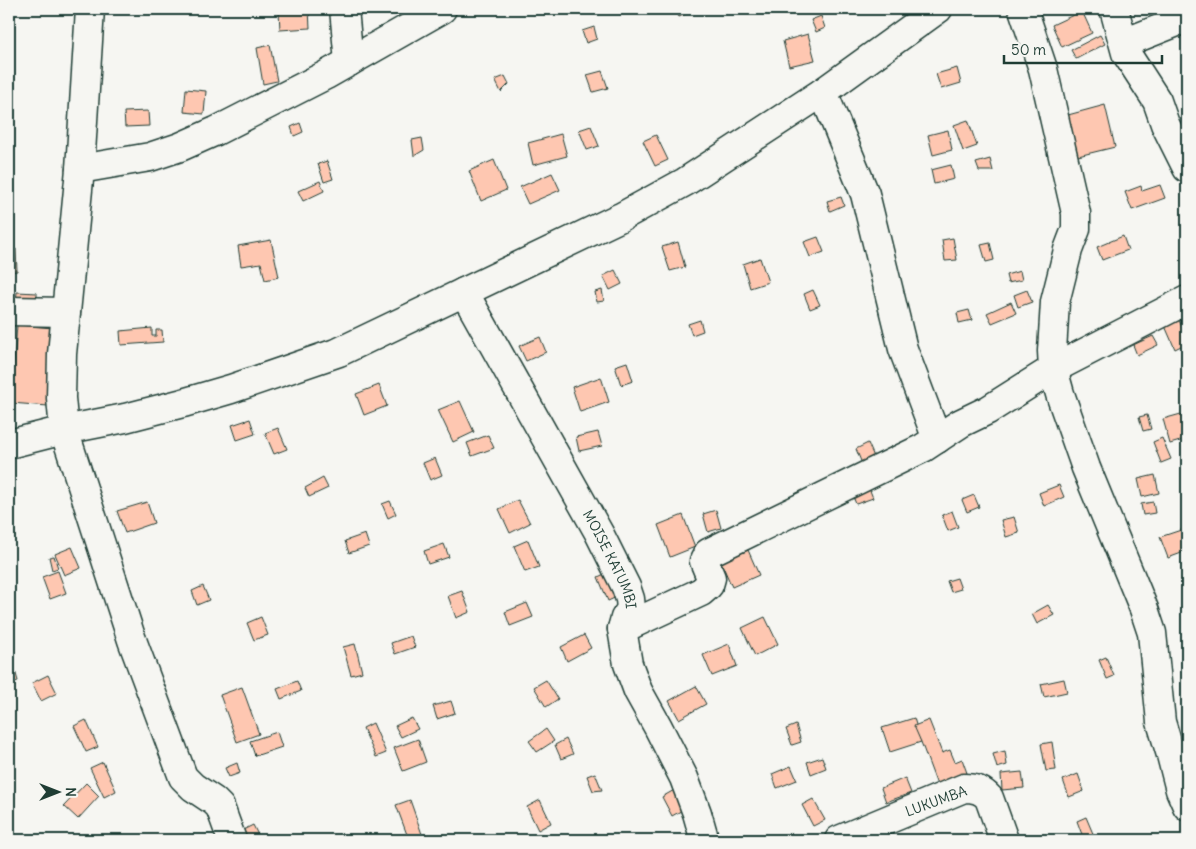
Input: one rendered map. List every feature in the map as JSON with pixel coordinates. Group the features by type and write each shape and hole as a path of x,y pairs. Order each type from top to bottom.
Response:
{"street":[{"path":"90,9 80,170 62,354 61,389 64,430 132,640 184,777 193,787 220,807 232,840"},
{"path":"344,9 349,62"},
{"path":"80,170 150,157 216,132 326,75 442,9"},
{"path":"9,444 184,403 284,372 339,352 629,213 685,182 822,92 938,9"},
{"path":"1023,9 1043,69 1076,213 1076,229 1068,250 1055,302 1052,351 1053,369 1086,468 1152,633 1161,722 1180,790 1187,806"},
{"path":"1114,9 1126,53 1157,101 1165,124 1187,168"},
{"path":"1124,43 1187,18"},
{"path":"822,92 864,194 903,349 938,439"},
{"name":"MOISE KATUMBI","path":"464,292 619,571 628,593 631,609 625,618 622,629 628,664 638,691 684,778 697,813 703,840"},
{"path":"622,629 701,592 709,585 711,578 704,562 708,553 914,453 1053,369 1187,300"},
{"path":"9,311 66,312"},
{"name":"LUKUMBA","path":"839,840 964,788 971,788 977,789 989,798 1004,840"}],"building":[{"path":"309,9 310,28 280,30 279,11"},
{"path":"675,9 697,9 679,17"},
{"path":"1082,11 1092,33 1062,47 1052,25"},
{"path":"821,16 825,28 816,32 811,20"},
{"path":"594,27 597,39 586,43 582,31"},
{"path":"808,34 815,60 789,66 783,41"},
{"path":"1100,35 1105,44 1076,59 1071,50"},
{"path":"270,45 277,81 263,84 257,48"},
{"path":"957,68 961,83 941,89 936,74"},
{"path":"602,71 608,88 593,92 587,75"},
{"path":"505,76 509,84 501,92 495,80"},
{"path":"186,89 206,91 204,114 184,112"},
{"path":"1105,105 1115,147 1078,156 1068,115"},
{"path":"148,111 149,126 125,127 124,112"},
{"path":"968,120 977,146 963,151 954,125"},
{"path":"300,123 303,132 294,136 291,127"},
{"path":"591,126 599,146 587,150 579,130"},
{"path":"948,130 952,150 933,155 928,135"},
{"path":"561,134 567,156 533,165 528,143"},
{"path":"656,135 668,160 655,166 643,141"},
{"path":"422,138 424,150 414,156 412,140"},
{"path":"990,159 993,171 979,171 976,163"},
{"path":"494,160 506,190 481,201 469,171"},
{"path":"327,161 333,179 324,182 318,164"},
{"path":"951,165 954,179 934,184 931,170"},
{"path":"552,173 560,190 528,204 520,187"},
{"path":"320,181 324,191 303,201 298,191"},
{"path":"1160,185 1165,198 1132,210 1125,192 1141,186 1142,191"},
{"path":"841,197 844,205 830,211 827,201"},
{"path":"1123,236 1128,250 1102,260 1097,247"},
{"path":"818,237 824,252 810,257 804,242"},
{"path":"953,238 957,260 945,261 942,240"},
{"path":"271,240 279,277 265,280 261,263 241,266 238,246"},
{"path":"678,242 685,267 670,271 662,247"},
{"path":"990,243 994,260 986,262 981,245"},
{"path":"9,249 16,249 17,271 9,272"},
{"path":"760,258 768,282 750,288 743,264"},
{"path":"615,270 622,284 610,290 603,276"},
{"path":"1020,271 1022,280 1008,283 1006,275"},
{"path":"602,290 604,301 597,302 595,292"},
{"path":"813,290 820,305 810,309 804,294"},
{"path":"1027,290 1032,302 1018,307 1014,295"},
{"path":"17,292 37,293 37,302 16,301"},
{"path":"1011,302 1016,313 992,323 987,313"},
{"path":"969,310 972,320 959,323 957,313"},
{"path":"700,320 703,331 692,335 688,324"},
{"path":"1179,320 1187,343 1175,349 1165,326"},
{"path":"17,325 53,328 48,406 11,403"},
{"path":"152,328 152,336 156,336 156,330 162,330 163,342 121,345 120,331"},
{"path":"1153,336 1158,345 1137,355 1133,345"},
{"path":"540,337 546,352 526,361 519,346"},
{"path":"627,362 633,381 621,385 615,366"},
{"path":"601,377 609,402 580,412 572,387"},
{"path":"379,385 387,406 364,415 356,394"},
{"path":"460,401 474,432 453,442 438,410"},
{"path":"1181,414 1187,439 1170,444 1163,419"},
{"path":"1147,415 1151,429 1143,431 1139,417"},
{"path":"250,419 255,434 237,440 232,425"},
{"path":"278,428 287,449 274,454 265,433"},
{"path":"598,432 602,446 579,451 576,437"},
{"path":"488,435 494,448 472,456 467,443"},
{"path":"1162,438 1171,459 1161,463 1153,442"},
{"path":"868,443 878,466 865,471 856,449"},
{"path":"435,458 442,475 430,480 423,463"},
{"path":"1155,475 1159,493 1142,497 1138,479"},
{"path":"323,478 328,488 309,497 305,488"},
{"path":"1059,485 1064,497 1044,506 1039,493"},
{"path":"869,488 873,498 856,504 852,494"},
{"path":"974,495 979,507 967,512 962,500"},
{"path":"518,500 530,523 510,533 499,509"},
{"path":"390,501 396,514 388,518 382,504"},
{"path":"147,502 154,523 125,533 117,511"},
{"path":"1153,502 1155,513 1143,515 1141,504"},
{"path":"716,510 721,528 708,532 703,514"},
{"path":"952,511 958,527 948,531 942,515"},
{"path":"683,515 695,547 670,557 658,525"},
{"path":"1014,517 1019,533 1006,537 1001,520"},
{"path":"1187,528 1187,551 1168,558 1160,537"},
{"path":"365,534 369,546 349,553 345,541"},
{"path":"528,540 539,567 525,572 514,546"},
{"path":"444,544 449,557 428,564 424,551"},
{"path":"72,547 81,568 64,575 55,554"},
{"path":"748,550 759,575 732,587 721,562"},
{"path":"54,556 58,568 52,570 49,557"},
{"path":"58,571 66,593 50,599 42,577"},
{"path":"611,571 621,595 608,601 598,577"},
{"path":"957,578 961,589 951,592 947,581"},
{"path":"203,586 209,600 197,605 192,591"},
{"path":"462,591 470,612 456,618 448,596"},
{"path":"527,603 533,617 510,626 505,612"},
{"path":"1048,605 1054,615 1037,624 1032,614"},
{"path":"261,617 268,635 254,640 247,623"},
{"path":"765,617 778,644 755,656 742,628"},
{"path":"584,635 591,648 567,661 561,647"},
{"path":"411,636 415,647 395,654 391,643"},
{"path":"355,644 362,672 351,675 343,647"},
{"path":"729,644 737,666 712,676 703,655"},
{"path":"1106,657 1114,676 1107,679 1099,660"},
{"path":"14,667 18,681 9,684 9,669"},
{"path":"48,675 57,693 41,701 32,683"},
{"path":"1064,679 1067,692 1044,697 1041,684"},
{"path":"546,680 558,699 546,707 534,687"},
{"path":"297,681 301,691 281,699 277,689"},
{"path":"696,686 706,704 679,719 669,701"},
{"path":"242,687 259,734 237,742 220,695"},
{"path":"451,701 455,713 437,719 433,706"},
{"path":"412,718 418,729 401,737 395,726"},
{"path":"914,718 921,742 890,752 882,728"},
{"path":"86,720 98,747 86,752 74,726"},
{"path":"929,720 942,753 950,750 955,762 962,759 967,773 937,785 914,726"},
{"path":"373,723 386,753 376,757 363,728"},
{"path":"796,725 801,742 792,745 786,729"},
{"path":"546,729 554,741 537,752 529,741"},
{"path":"277,732 282,747 255,756 250,741"},
{"path":"1187,735 1187,758 1184,758 1179,737"},
{"path":"418,739 426,762 403,771 394,748"},
{"path":"566,739 573,754 561,759 555,745"},
{"path":"1052,742 1056,770 1046,771 1041,744"},
{"path":"1005,751 1007,765 997,768 993,754"},
{"path":"822,757 826,768 811,774 807,762"},
{"path":"103,762 116,791 104,797 90,768"},
{"path":"237,763 240,773 229,777 225,768"},
{"path":"791,766 797,780 777,788 772,774"},
{"path":"1022,772 1024,788 1002,790 1001,774"},
{"path":"595,773 602,790 593,791 587,776"},
{"path":"1078,774 1084,791 1069,797 1063,780"},
{"path":"905,778 911,793 886,802 881,788"},
{"path":"86,783 99,796 78,819 64,806"},
{"path":"9,785 15,798 9,801"},
{"path":"676,789 686,808 672,816 662,797"},
{"path":"813,799 825,820 813,826 802,805"},
{"path":"410,800 423,837 415,840 409,840 396,805"},
{"path":"540,800 551,823 538,830 527,807"},
{"path":"1086,817 1094,836 1084,840 1077,821"},
{"path":"253,825 258,835 246,840 241,831"}]}
